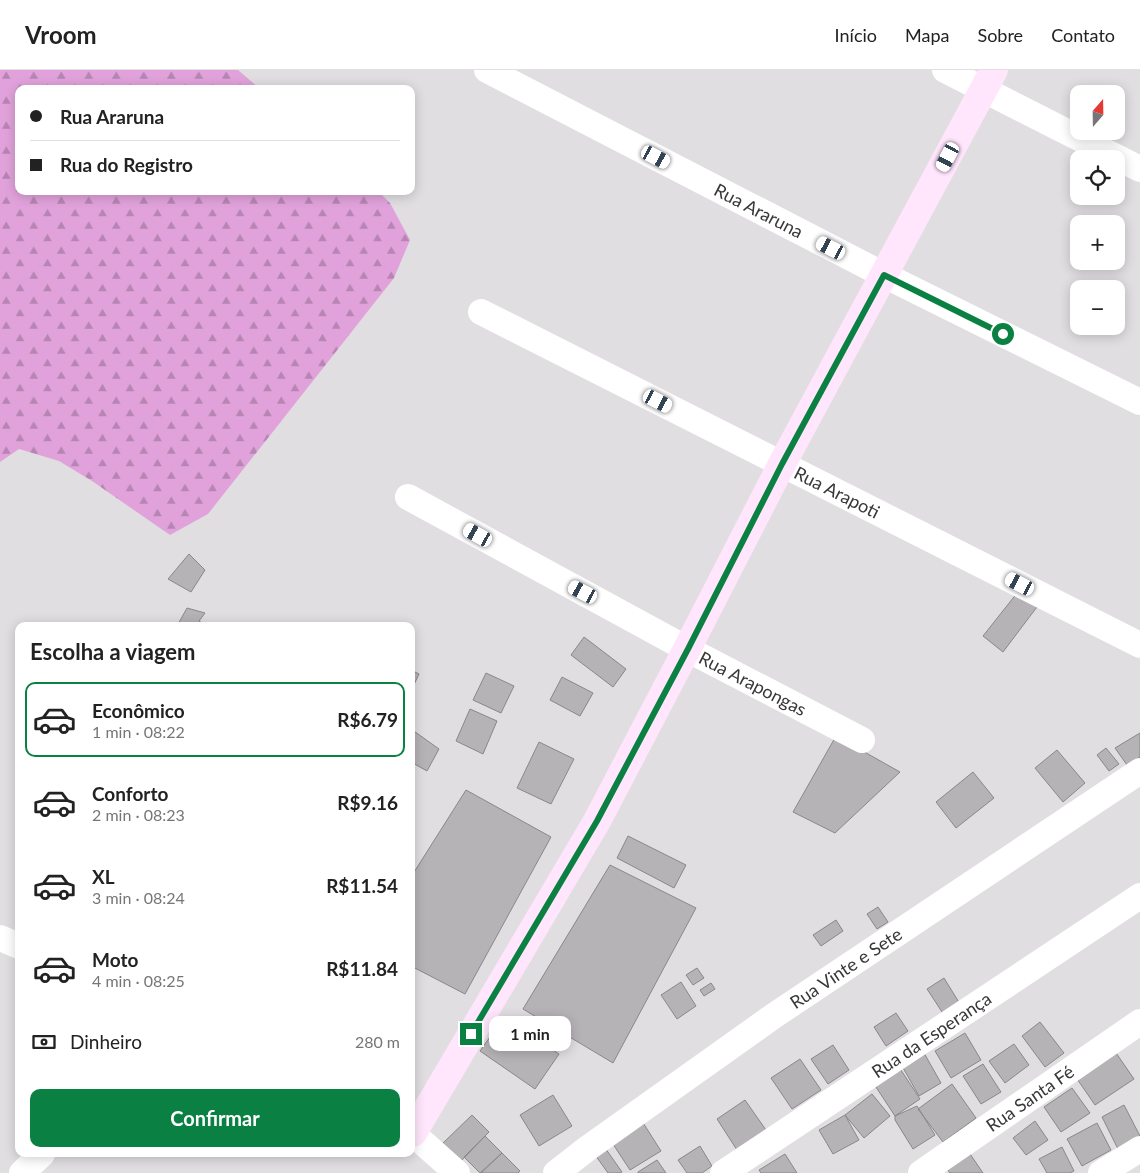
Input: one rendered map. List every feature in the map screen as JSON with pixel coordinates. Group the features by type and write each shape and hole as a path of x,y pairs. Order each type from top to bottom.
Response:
{"street":[{"name":"Rua Araruna","path":"487,70 884,275 1140,402"},
{"path":"945,70 989,80 1140,169"},
{"path":"415,1128 597,821 688,649 782,464 989,80"},
{"name":"Rua Arapoti","path":"481,312 1140,645"},
{"name":"Rua Arapongas","path":"408,497 688,649 862,740"},
{"name":"Rua Vinte e Sete","path":"556,1173 588,1148 775,1016 1140,771"},
{"name":"Rua da Esperança","path":"723,1173 1140,896"},
{"path":"0,938 15,944"},
{"name":"Rua Santa Fé","path":"921,1173 1140,1022"},
{"path":"415,1136 457,1173"},
{"path":"1101,1173 1140,1149"},
{"path":"22,1173 39,1157"}],"green space":[{"path":"0,70 238,70 255,85 15,85 15,195 382,195 390,203 410,240 394,278 208,514 170,535 92,481 59,461 19,449 0,462"}],"building":[{"path":"189,554 205,570 191,592 168,579"},
{"path":"1021,588 1040,603 1003,652 983,636"},
{"path":"187,608 205,613 199,621 201,622 179,622"},
{"path":"584,637 626,669 613,687 571,655"},
{"path":"415,672 419,674 415,682"},
{"path":"486,673 514,686 501,713 473,700"},
{"path":"562,677 593,693 580,716 550,700"},
{"path":"470,709 497,721 483,754 456,741"},
{"path":"415,732 439,749 427,771 415,764"},
{"path":"1140,733 1140,757 1127,765 1115,748"},
{"path":"836,736 900,772 835,833 793,812"},
{"path":"539,742 574,759 551,804 517,788"},
{"path":"1106,748 1119,764 1109,771 1097,755"},
{"path":"1057,750 1085,783 1063,802 1035,768"},
{"path":"973,772 994,798 956,828 936,802"},
{"path":"466,790 551,837 465,994 415,968 415,871"},
{"path":"628,836 686,865 674,888 617,858"},
{"path":"610,865 696,908 613,1063 523,1009"},
{"path":"878,907 888,922 877,929 867,914"},
{"path":"836,920 843,931 821,946 813,935"},
{"path":"697,968 704,978 693,985 686,975"},
{"path":"944,978 960,1004 944,1015 927,989"},
{"path":"681,982 696,1006 677,1019 661,995"},
{"path":"711,983 715,989 704,996 700,990"},
{"path":"896,1013 908,1031 886,1046 874,1027"},
{"path":"504,1017 559,1054 535,1089 480,1051"},
{"path":"1040,1022 1064,1053 1045,1067 1022,1036"},
{"path":"965,1033 981,1060 951,1078 935,1051"},
{"path":"1014,1044 1029,1065 1005,1083 989,1061"},
{"path":"833,1045 849,1070 828,1084 811,1059"},
{"path":"1114,1050 1134,1079 1095,1105 1075,1076"},
{"path":"924,1053 941,1083 919,1096 902,1066"},
{"path":"800,1059 821,1090 792,1109 771,1078"},
{"path":"897,1064 920,1099 895,1116 872,1081"},
{"path":"983,1064 1001,1092 981,1104 963,1076"},
{"path":"952,1084 976,1118 943,1142 918,1109"},
{"path":"1072,1088 1090,1113 1061,1132 1044,1107"},
{"path":"872,1094 890,1116 864,1138 845,1115"},
{"path":"553,1095 572,1126 539,1146 520,1115"},
{"path":"745,1100 766,1130 737,1150 717,1119"},
{"path":"1124,1105 1140,1136 1118,1149 1102,1117"},
{"path":"917,1106 935,1135 913,1149 895,1120 895,1116"},
{"path":"472,1115 489,1132 460,1162 442,1144"},
{"path":"845,1115 859,1140 833,1154 819,1130"},
{"path":"640,1118 661,1151 630,1170 609,1138"},
{"path":"1035,1121 1048,1140 1026,1155 1013,1138"},
{"path":"1097,1123 1111,1150 1082,1166 1067,1139"},
{"path":"485,1136 502,1153 480,1173 464,1157"},
{"path":"603,1145 622,1172 608,1173 593,1152"},
{"path":"700,1146 712,1166 702,1173 687,1173 678,1160"},
{"path":"1062,1147 1074,1171 1070,1173 1047,1173 1039,1159"},
{"path":"968,1151 983,1173 950,1173 945,1166"},
{"path":"502,1153 520,1171 518,1173 481,1173"},
{"path":"785,1154 797,1173 761,1173 759,1170"},
{"path":"657,1160 666,1173 638,1173 638,1172"}],"route":[{"path":"471,1034 597,821 688,649 782,464 884,275 1003,334"}]}
